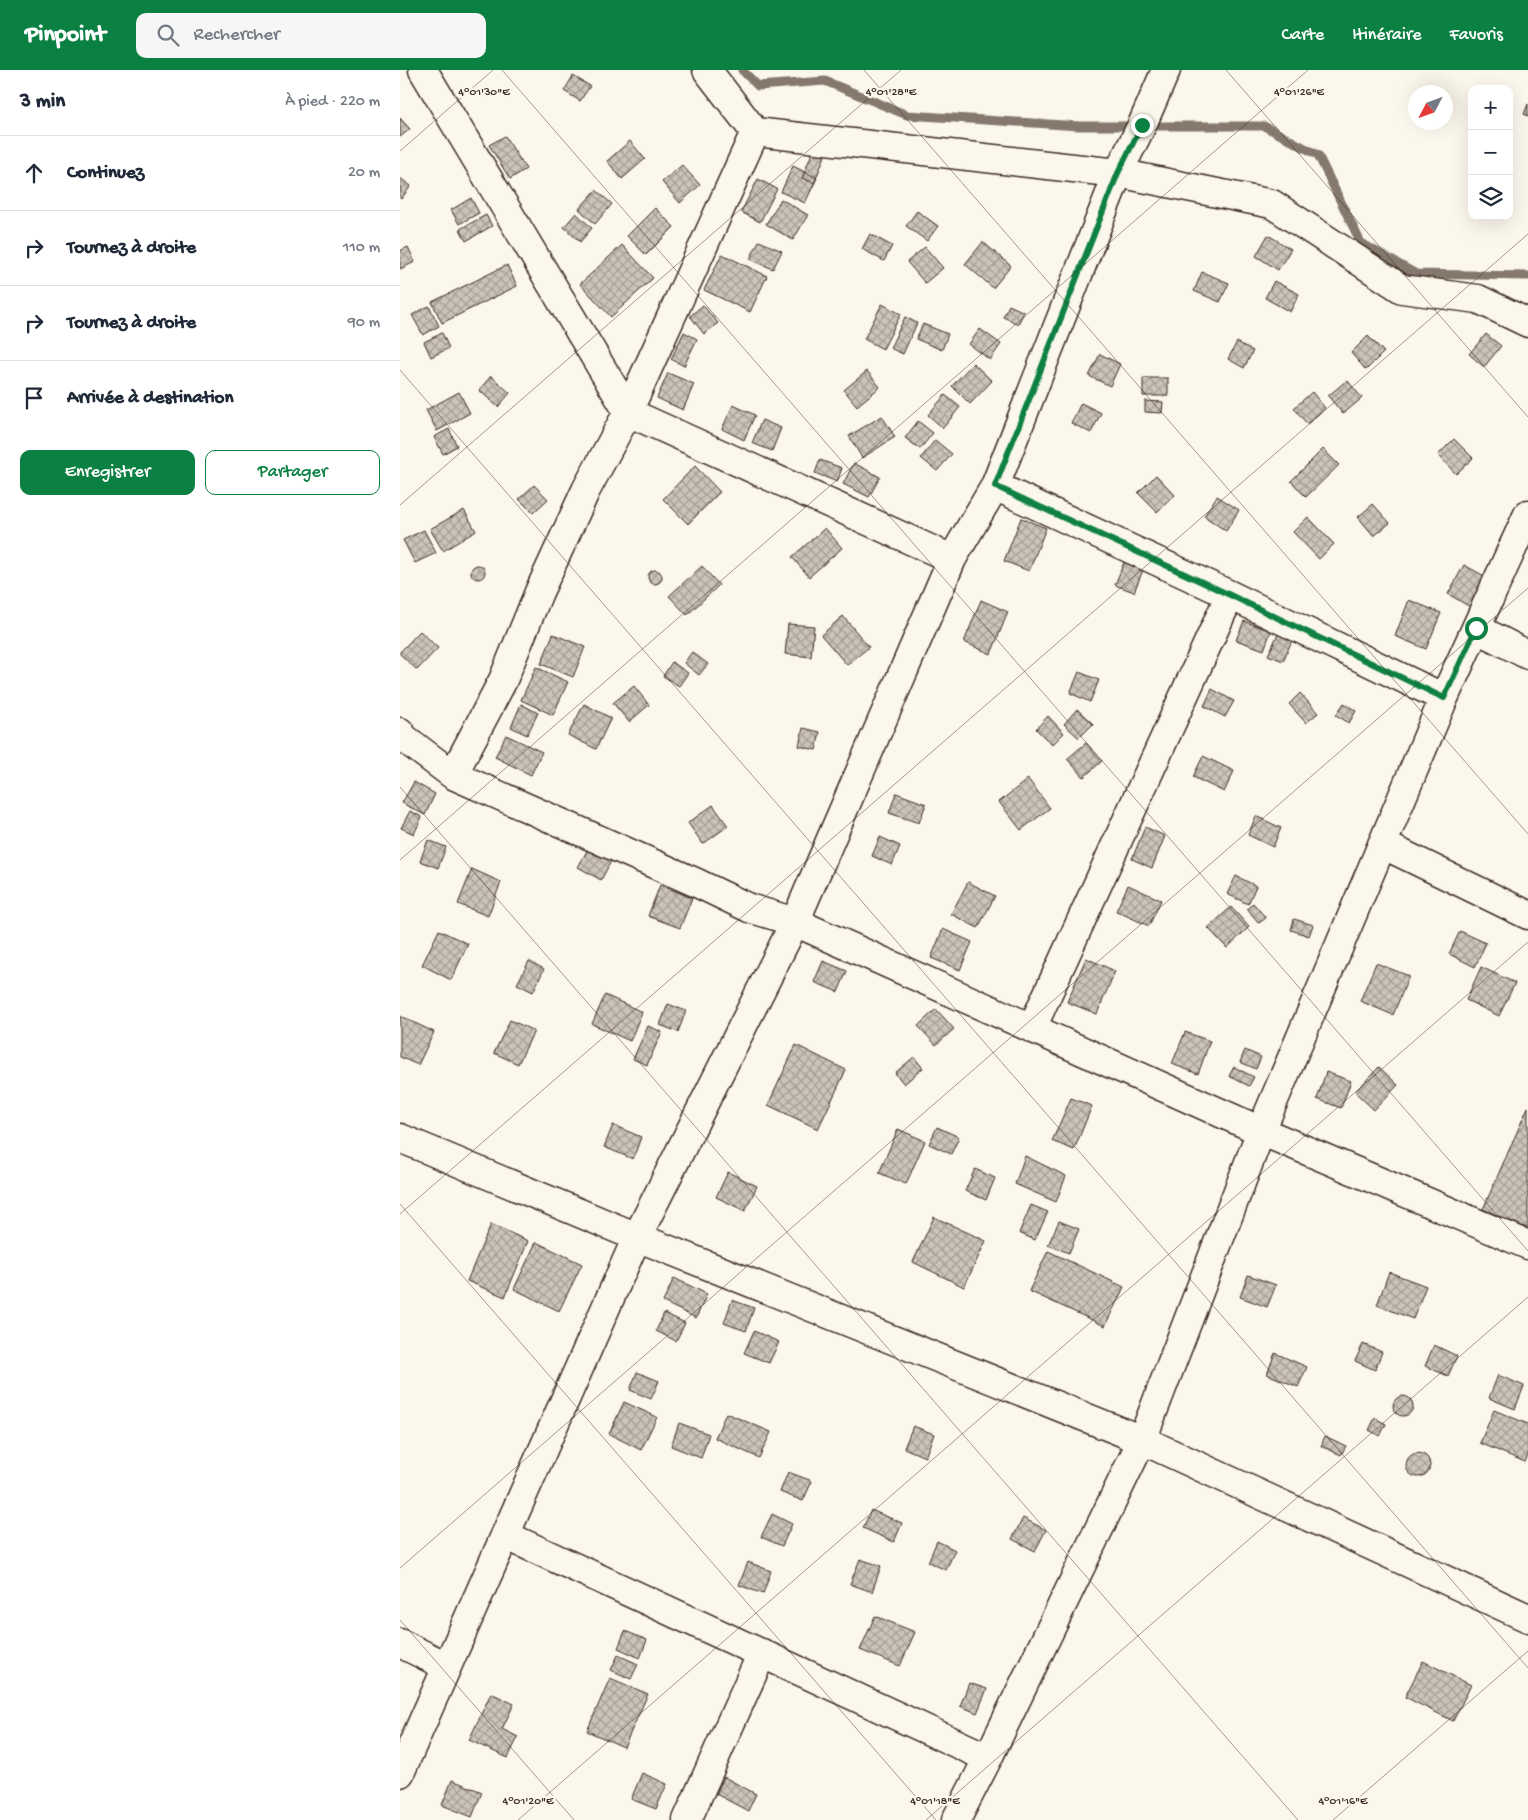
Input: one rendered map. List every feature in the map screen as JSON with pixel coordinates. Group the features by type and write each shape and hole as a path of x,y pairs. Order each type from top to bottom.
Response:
{"street":[{"path":"423,70 628,412 952,559"},
{"path":"707,70 755,132 1118,173 1272,204 1402,289 1478,299 1528,323"},
{"path":"400,1772 637,1237 795,922 952,559 995,486 1118,173 1166,70"},
{"path":"454,775 503,680 539,592 586,490 628,412 755,132"},
{"path":"995,486 1230,595 1444,698"},
{"path":"956,1820 1142,1440 1261,1130 1444,698 1528,514"},
{"path":"1032,1028 1230,595"},
{"path":"1476,628 1528,654"},
{"path":"400,732 404,738 454,775 749,908 795,922 1261,1130 1528,1245"},
{"path":"1382,844 1528,915"},
{"path":"400,1138 637,1237 1142,1440 1528,1618"},
{"path":"505,1535 988,1758"},
{"path":"400,1643 446,1666"},
{"path":"687,1820 762,1654"}],"building":[{"path":"573,76 590,86 580,101 564,91"},
{"path":"1528,104 1528,116 1524,114"},
{"path":"400,118 410,129 400,137"},
{"path":"505,136 526,169 510,179 489,145"},
{"path":"630,141 645,159 622,179 607,161"},
{"path":"813,151 825,156 814,183 802,178"},
{"path":"682,165 700,185 680,203 662,182"},
{"path":"793,166 817,178 805,203 781,192"},
{"path":"400,178 411,186 401,199 400,198"},
{"path":"758,179 777,189 760,222 741,212"},
{"path":"596,190 612,204 595,224 579,209"},
{"path":"471,198 479,213 459,224 451,210"},
{"path":"781,199 808,215 793,240 766,224"},
{"path":"655,208 674,227 646,255 627,236"},
{"path":"917,211 938,226 927,241 906,226"},
{"path":"576,213 592,228 580,242 564,227"},
{"path":"486,215 492,226 466,241 460,229"},
{"path":"870,234 892,246 884,261 862,249"},
{"path":"1268,235 1291,249 1278,270 1256,256"},
{"path":"759,241 782,251 773,269 750,259"},
{"path":"983,242 1011,266 993,288 965,264"},
{"path":"622,245 653,278 611,317 580,284"},
{"path":"408,247 415,262 400,269 400,251"},
{"path":"925,247 943,268 925,283 907,262"},
{"path":"722,254 767,276 750,312 704,290"},
{"path":"507,265 517,286 442,323 432,302"},
{"path":"1202,272 1229,283 1220,302 1194,291"},
{"path":"1274,281 1299,294 1290,312 1265,298"},
{"path":"882,304 901,314 883,349 864,339"},
{"path":"703,305 718,323 704,334 690,316"},
{"path":"1009,305 1024,312 1018,324 1003,317"},
{"path":"429,306 439,326 423,335 412,315"},
{"path":"905,317 917,323 903,354 890,348"},
{"path":"923,324 948,334 942,350 916,339"},
{"path":"980,329 1001,344 990,360 969,344"},
{"path":"684,332 697,339 684,366 671,359"},
{"path":"442,333 449,348 431,357 424,342"},
{"path":"1486,334 1501,346 1484,367 1469,354"},
{"path":"1368,336 1384,352 1366,370 1351,353"},
{"path":"1237,342 1253,351 1244,368 1228,359"},
{"path":"1100,354 1120,364 1110,386 1089,376"},
{"path":"973,363 992,381 970,404 952,386"},
{"path":"867,371 880,387 857,406 844,390"},
{"path":"668,373 694,384 683,410 657,398"},
{"path":"491,376 510,393 498,407 479,390"},
{"path":"1143,378 1168,378 1168,396 1143,396"},
{"path":"1347,380 1362,398 1343,414 1328,396"},
{"path":"459,392 470,413 437,431 426,410"},
{"path":"1312,392 1325,408 1307,424 1294,408"},
{"path":"945,395 960,407 943,428 928,415"},
{"path":"1145,401 1163,402 1162,413 1145,412"},
{"path":"1081,403 1101,413 1091,433 1071,423"},
{"path":"733,405 755,415 744,440 722,429"},
{"path":"882,416 895,437 862,458 849,436"},
{"path":"762,420 781,428 772,451 752,443"},
{"path":"918,421 933,433 920,449 905,438"},
{"path":"449,429 457,446 443,454 434,437"},
{"path":"1454,439 1473,458 1456,474 1438,455"},
{"path":"935,440 952,454 937,471 921,458"},
{"path":"1323,449 1339,465 1306,497 1291,481"},
{"path":"820,460 842,468 837,482 815,473"},
{"path":"854,463 880,477 869,497 843,484"},
{"path":"695,466 720,492 688,524 663,499"},
{"path":"1156,475 1175,495 1157,512 1138,493"},
{"path":"534,485 548,499 533,513 519,499"},
{"path":"1217,496 1239,510 1226,531 1204,516"},
{"path":"1373,504 1390,523 1374,536 1358,517"},
{"path":"464,510 476,531 443,551 430,529"},
{"path":"1308,517 1334,544 1319,559 1293,532"},
{"path":"1021,518 1046,528 1029,571 1004,561"},
{"path":"825,528 842,548 809,577 792,557"},
{"path":"424,530 436,553 415,563 403,540"},
{"path":"1124,562 1143,570 1134,592 1115,585"},
{"path":"475,565 481,565 485,572 481,579 475,579 471,575 471,569"},
{"path":"1464,565 1488,578 1472,608 1448,594"},
{"path":"702,566 719,585 687,615 669,596"},
{"path":"652,570 658,570 662,577 658,584 652,584 648,580 648,574"},
{"path":"981,600 1008,612 991,654 964,642"},
{"path":"1409,600 1441,613 1426,649 1395,636"},
{"path":"843,616 869,647 847,665 821,635"},
{"path":"1244,621 1271,631 1264,650 1236,640"},
{"path":"788,624 814,626 811,657 785,654"},
{"path":"420,631 438,648 417,670 400,652"},
{"path":"1279,632 1293,638 1283,661 1268,655"},
{"path":"553,634 585,647 573,677 541,664"},
{"path":"692,652 708,664 699,675 684,663"},
{"path":"672,662 688,673 679,686 663,676"},
{"path":"536,667 568,682 553,715 521,700"},
{"path":"1079,672 1099,680 1090,702 1070,693"},
{"path":"634,686 649,705 629,722 613,703"},
{"path":"1212,689 1234,701 1225,717 1204,706"},
{"path":"1300,693 1318,713 1306,723 1289,704"},
{"path":"1344,703 1356,711 1349,723 1336,715"},
{"path":"521,704 538,713 527,735 511,727"},
{"path":"584,704 611,718 596,749 568,735"},
{"path":"1077,709 1093,724 1079,738 1064,724"},
{"path":"1048,716 1064,733 1052,745 1036,729"},
{"path":"803,728 820,732 816,750 799,746"},
{"path":"506,735 542,752 531,775 495,757"},
{"path":"1086,743 1102,761 1084,777 1067,759"},
{"path":"1203,756 1234,771 1224,792 1193,777"},
{"path":"1028,779 1050,808 1021,830 999,802"},
{"path":"414,782 435,794 425,815 402,803"},
{"path":"896,793 926,804 919,823 889,813"},
{"path":"713,805 728,826 703,844 688,823"},
{"path":"410,811 422,817 414,834 401,828"},
{"path":"1256,816 1281,828 1273,847 1248,835"},
{"path":"1145,827 1165,836 1152,868 1132,859"},
{"path":"880,837 900,846 892,865 872,856"},
{"path":"428,840 446,847 438,868 420,861"},
{"path":"593,840 616,852 601,880 578,867"},
{"path":"472,869 501,882 488,916 458,904"},
{"path":"1236,876 1256,886 1248,904 1227,894"},
{"path":"968,882 995,896 978,928 951,914"},
{"path":"660,885 692,898 680,928 648,916"},
{"path":"1128,885 1161,900 1149,926 1116,911"},
{"path":"1253,903 1266,918 1259,923 1247,909"},
{"path":"1231,907 1249,927 1227,948 1208,928"},
{"path":"1294,919 1313,925 1309,936 1291,930"},
{"path":"943,929 972,942 960,970 931,958"},
{"path":"439,930 468,944 451,980 422,965"},
{"path":"1460,931 1486,943 1475,967 1449,954"},
{"path":"1086,958 1115,971 1097,1014 1067,1002"},
{"path":"529,961 544,969 533,992 517,984"},
{"path":"823,961 847,971 838,992 814,982"},
{"path":"1376,963 1409,976 1393,1015 1360,1001"},
{"path":"1481,967 1515,983 1499,1016 1466,1000"},
{"path":"605,995 642,1012 630,1041 592,1024"},
{"path":"668,1004 686,1011 678,1032 660,1025"},
{"path":"936,1009 954,1029 936,1045 918,1026"},
{"path":"400,1016 434,1032 418,1065 400,1057"},
{"path":"510,1020 534,1031 518,1064 494,1053"},
{"path":"648,1026 662,1032 647,1065 633,1059"},
{"path":"1185,1032 1210,1041 1198,1074 1172,1064"},
{"path":"796,1045 846,1070 818,1129 768,1105"},
{"path":"1245,1050 1261,1057 1256,1069 1240,1062"},
{"path":"914,1057 923,1068 904,1084 895,1073"},
{"path":"1234,1067 1254,1077 1249,1086 1229,1076"},
{"path":"1379,1067 1398,1085 1374,1110 1355,1092"},
{"path":"1326,1072 1351,1081 1341,1108 1317,1099"},
{"path":"1071,1098 1092,1106 1074,1150 1052,1141"},
{"path":"1528,1107 1528,1229 1483,1209"},
{"path":"613,1125 641,1137 633,1159 604,1147"},
{"path":"937,1127 959,1137 951,1154 929,1144"},
{"path":"898,1129 925,1141 906,1184 879,1173"},
{"path":"1025,1156 1066,1176 1056,1202 1015,1184"},
{"path":"975,1169 995,1178 986,1200 965,1191"},
{"path":"728,1172 757,1186 745,1211 716,1197"},
{"path":"1031,1205 1048,1212 1035,1240 1019,1233"},
{"path":"934,1217 986,1241 964,1287 913,1262"},
{"path":"1059,1221 1079,1229 1069,1253 1048,1245"},
{"path":"491,1224 528,1241 505,1297 467,1281"},
{"path":"536,1242 582,1264 559,1311 514,1289"},
{"path":"1048,1251 1124,1287 1105,1326 1029,1291"},
{"path":"1389,1272 1426,1286 1413,1319 1377,1305"},
{"path":"1248,1275 1276,1285 1267,1307 1240,1297"},
{"path":"674,1278 707,1294 696,1318 663,1302"},
{"path":"732,1300 754,1308 746,1331 724,1323"},
{"path":"664,1313 685,1323 676,1341 656,1331"},
{"path":"754,1331 779,1342 769,1363 744,1353"},
{"path":"1363,1344 1382,1352 1375,1370 1355,1361"},
{"path":"1434,1345 1457,1356 1448,1376 1425,1366"},
{"path":"1275,1353 1307,1367 1298,1387 1267,1374"},
{"path":"637,1372 659,1381 651,1399 630,1390"},
{"path":"1498,1375 1524,1386 1515,1409 1489,1398"},
{"path":"1403,1396 1410,1399 1413,1406 1410,1413 1403,1416 1396,1413 1393,1406 1396,1399"},
{"path":"624,1402 657,1417 641,1450 609,1434"},
{"path":"1494,1410 1528,1424 1528,1455 1525,1462 1480,1443"},
{"path":"726,1413 771,1432 759,1458 715,1438"},
{"path":"1375,1418 1386,1424 1380,1436 1369,1430"},
{"path":"679,1423 709,1434 701,1458 671,1446"},
{"path":"913,1426 934,1434 925,1457 904,1448"},
{"path":"1325,1436 1346,1446 1341,1455 1321,1446"},
{"path":"1418,1453 1427,1456 1430,1465 1427,1474 1418,1477 1409,1474 1406,1465 1409,1456"},
{"path":"788,1472 812,1481 803,1501 780,1492"},
{"path":"871,1510 902,1523 894,1542 863,1528"},
{"path":"772,1514 792,1524 782,1546 761,1537"},
{"path":"1023,1518 1046,1530 1035,1551 1012,1539"},
{"path":"937,1541 955,1550 946,1570 928,1562"},
{"path":"860,1559 881,1566 872,1592 850,1584"},
{"path":"748,1562 771,1571 763,1594 739,1585"},
{"path":"875,1616 915,1632 900,1666 860,1650"},
{"path":"625,1631 647,1640 640,1658 618,1648"},
{"path":"618,1655 638,1664 631,1679 611,1670"},
{"path":"1423,1661 1471,1685 1453,1721 1405,1697"},
{"path":"610,1678 648,1694 624,1747 587,1731"},
{"path":"969,1683 987,1689 977,1713 960,1706"},
{"path":"491,1693 514,1704 502,1729 518,1737 508,1758 469,1740"},
{"path":"642,1773 667,1784 656,1809 631,1799"},
{"path":"724,1777 756,1794 748,1811 716,1794"},
{"path":"452,1780 482,1792 472,1817 442,1805"}],"waterway":[{"path":"742,70 758,86 825,81 907,115 1079,126 1264,126 1318,155 1361,243 1416,274 1528,276"}],"route":[{"path":"1142,125 1118,173 995,486 1230,595 1444,698 1476,628"}]}
